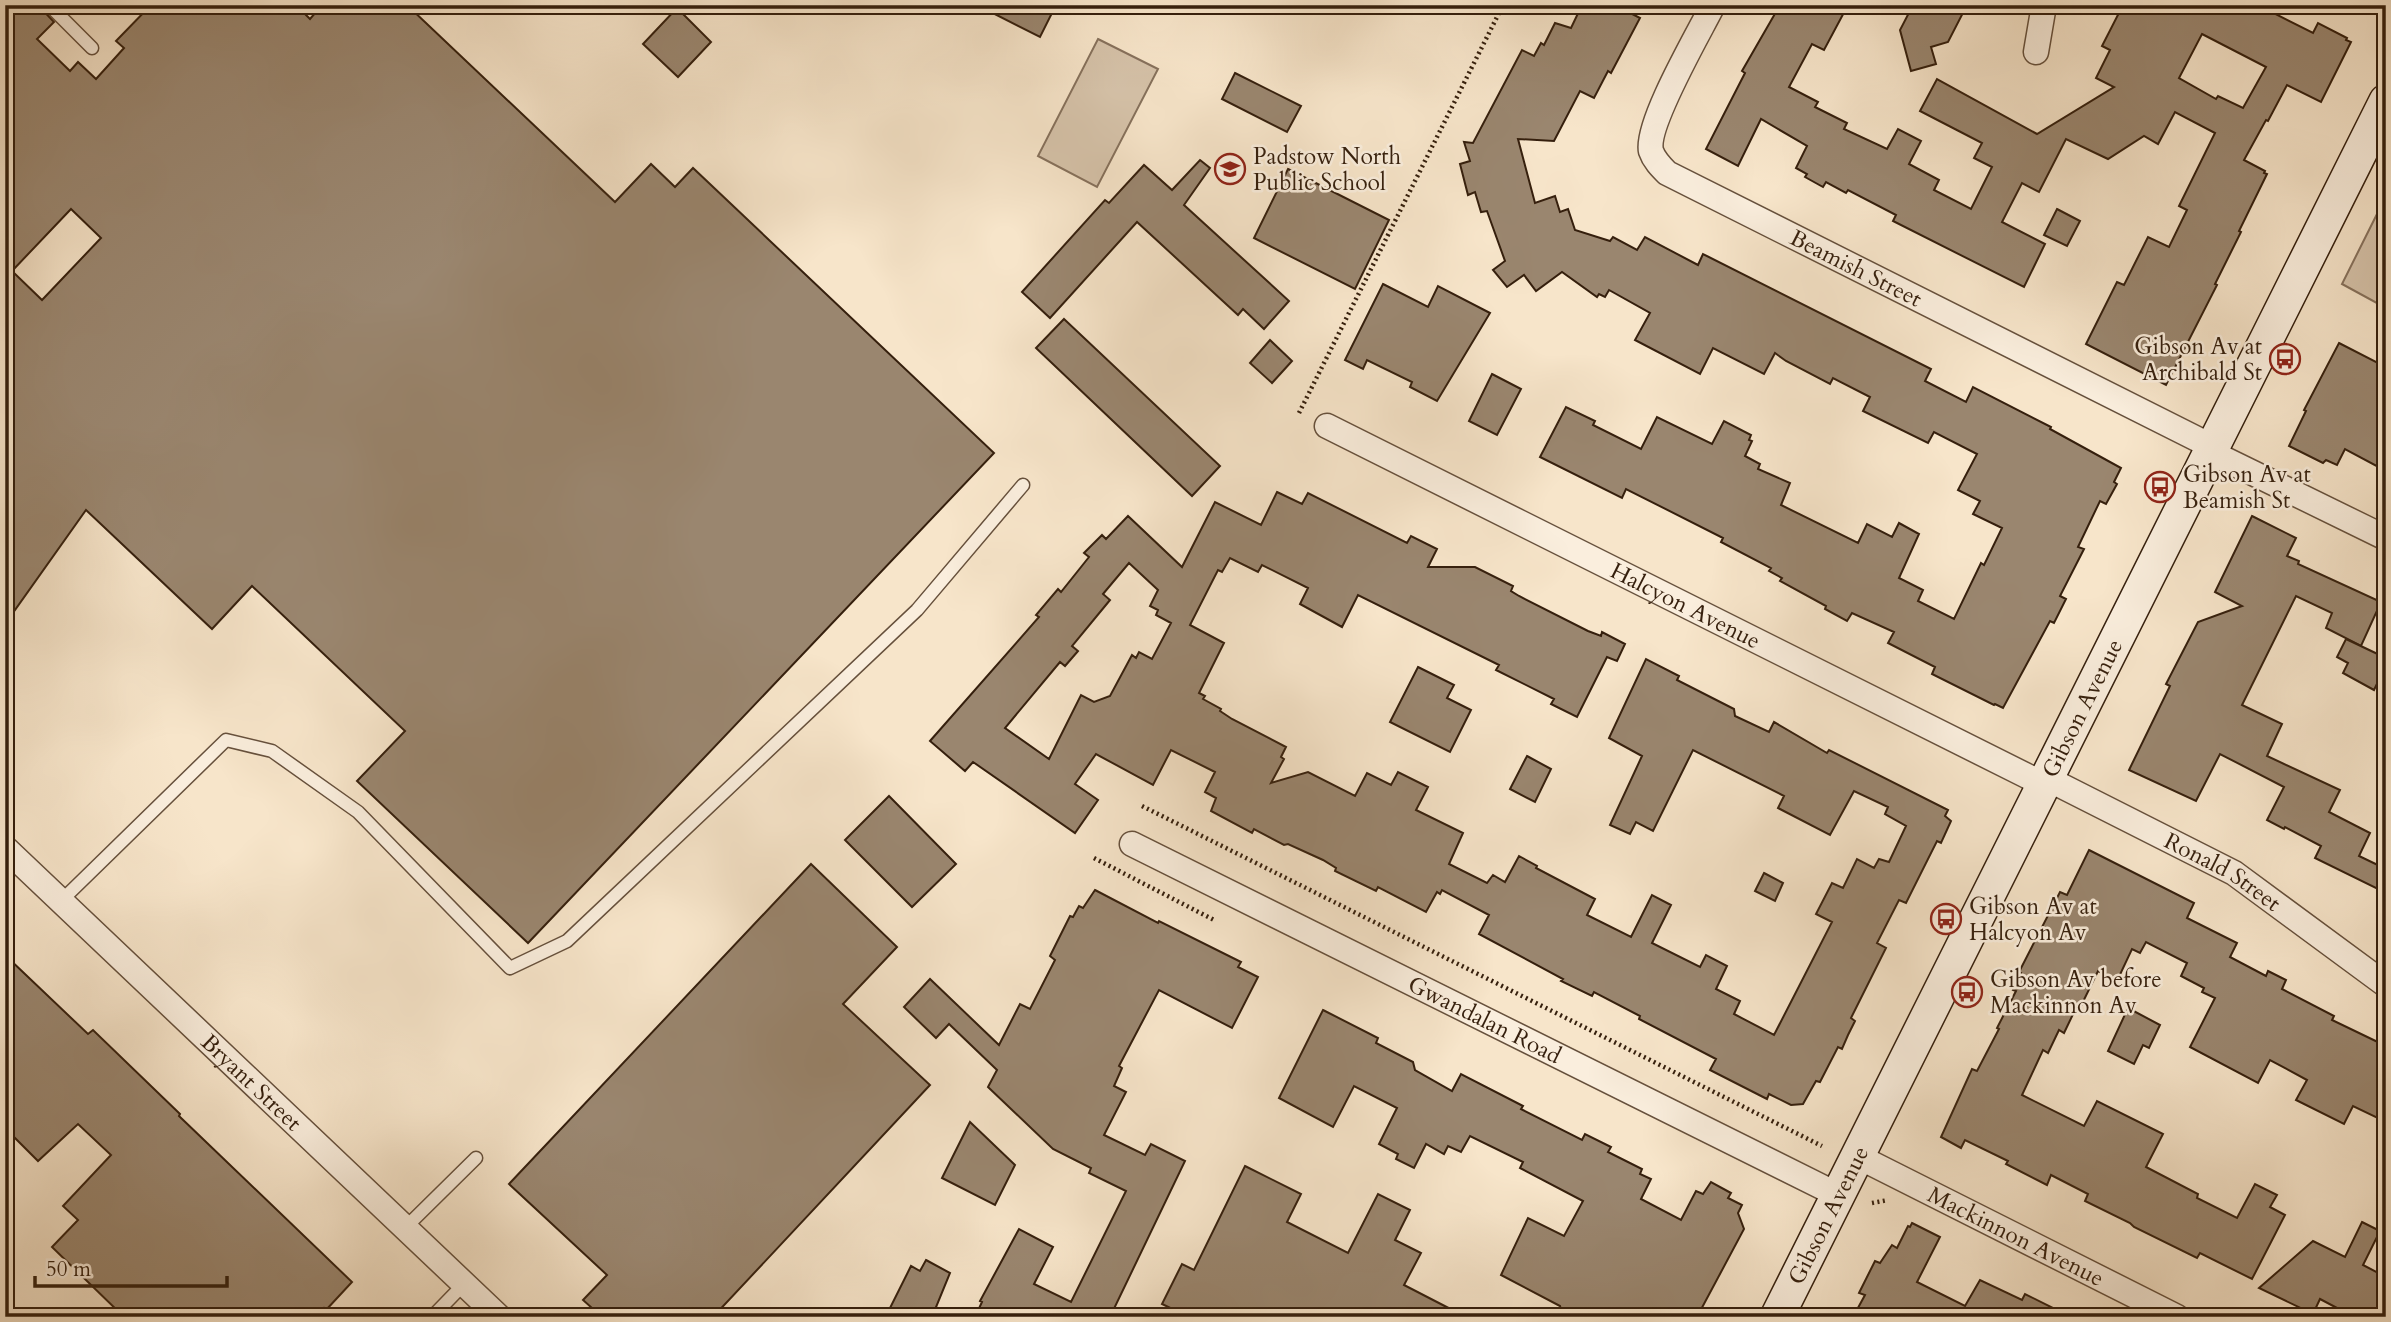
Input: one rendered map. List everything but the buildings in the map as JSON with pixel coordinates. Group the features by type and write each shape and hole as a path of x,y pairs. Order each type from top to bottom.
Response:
{"main road":[{"name":"Gibson Avenue","path":"1777,1317 2386,100"}],"street":[{"name":"Beamish Street","path":"1713,5 1653,127 1651,151 1657,163 1667,173 2386,538"},
{"path":"2036,52 2045,5"},
{"name":"Halcyon Avenue","path":"1326,426 2045,781"},
{"name":"Ronald Street","path":"2045,781 2234,873 2386,985"},
{"name":"Gwandalan Road","path":"1132,844 1838,1195"},
{"name":"Bryant Street","path":"5,848 499,1317"},
{"name":"Mackinnon Avenue","path":"1857,1157 2177,1317"}],"lane":[{"path":"48,5 92,48"},
{"path":"61,901 226,740 272,751 358,812 510,968 567,941 917,610 1023,485"},
{"path":"405,1228 476,1158"},
{"path":"432,1317 464,1284"}],"path":[{"path":"1354,13 1358,5"},
{"path":"1299,413 1503,5"},
{"path":"1142,806 1822,1146"},
{"path":"1094,858 1216,921"}],"shaded area":[{"path":"1098,39 1158,69 1097,187 1038,156"},
{"path":"2386,196 2386,308 2342,284"}],"place":[{"name":"Padstow North Public School","path":"1230,169"},
{"name":"Gibson Av at Archibald St","path":"2285,359"},
{"name":"Gibson Av at Beamish St","path":"2160,487"},
{"name":"Gibson Av at Halcyon Av","path":"1946,919"},
{"name":"Gibson Av before Mackinnon Av","path":"1967,992"}]}
